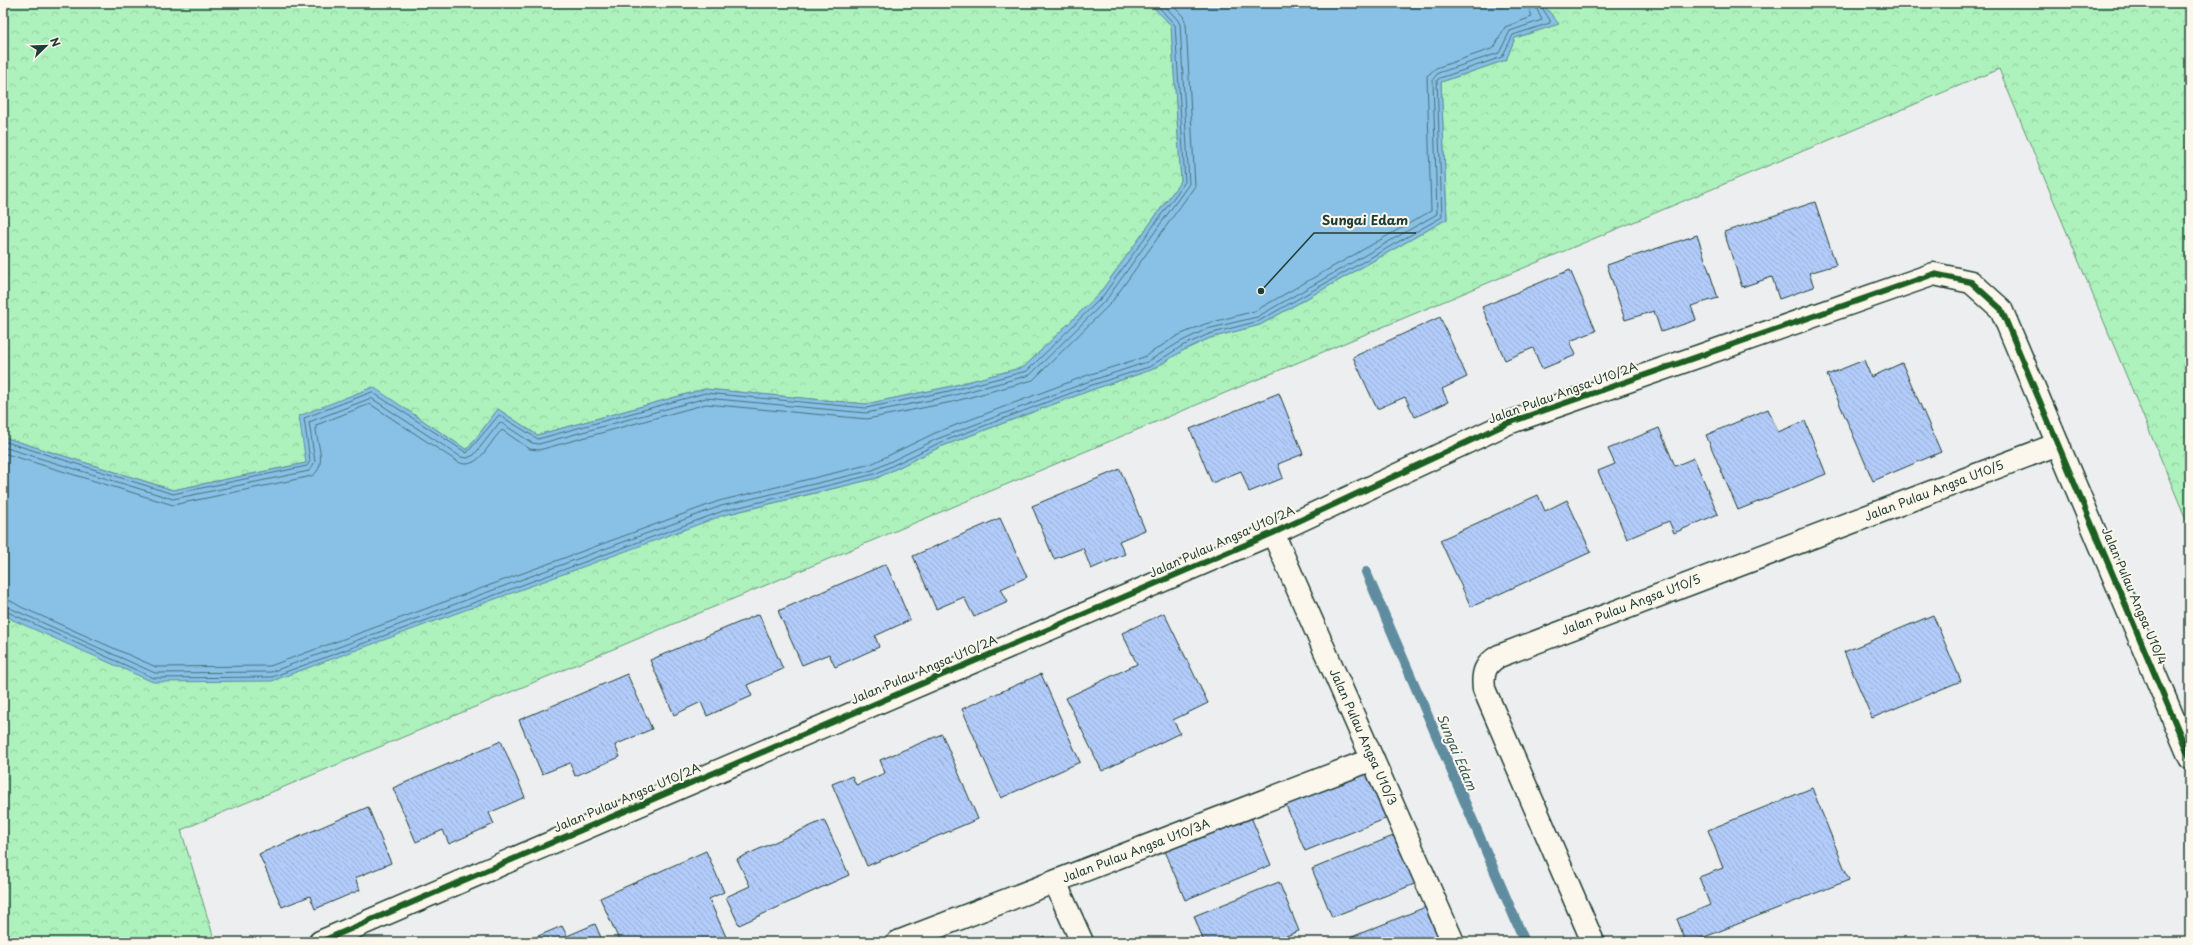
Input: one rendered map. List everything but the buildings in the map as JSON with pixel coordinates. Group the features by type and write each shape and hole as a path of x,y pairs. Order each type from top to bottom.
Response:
{"street":[{"name":"Jalan Pulau Angsa U10/2A","path":"320,942 1273,532 1508,422 1934,274 1972,282 2001,309 2058,444"},
{"name":"Jalan Pulau Angsa U10/4","path":"2058,444 2190,758"},
{"name":"Jalan Pulau Angsa U10/5","path":"1593,942 1484,689 1483,679 1485,669 1490,661 1498,656 2058,444"},
{"name":"Jalan Pulau Angsa U10/3","path":"1273,532 1452,942"},
{"name":"Jalan Pulau Angsa U10/3A","path":"898,942 1373,759"},
{"path":"1056,882 1082,942"}],"green space":[{"path":"3,3 1149,3 1171,25 1181,181 1099,294 1024,367 948,387 866,404 705,389 537,435 498,409 467,450 372,387 306,463 173,490 3,437"},
{"path":"1542,3 2190,3 2190,529 1999,69 181,830 215,942 3,942 3,613 13,620 724,515 877,478 940,447 1094,389 1151,370 1184,350 1210,338 1260,325 1447,219 1441,82 1506,60 1515,38 1558,24"}],"water":[{"path":"1149,3 1542,3 1559,24 1515,38 1506,60 1441,82 1447,219 1260,325 1210,338 1184,350 1151,370 1094,389 940,447 877,478 724,515 272,681 153,682 13,620 3,613 3,437 173,490 306,463 299,416 373,387 467,450 498,409 537,435 705,389 866,404 948,387 1024,367 1099,294 1181,181 1171,25"}],"waterway":[{"name":"Sungai Edam","path":"1366,572 1525,942"}],"cycle path":[{"path":"320,942 1273,533 1508,423 1934,274 1971,282 2001,309 2190,758"}],"place":[{"name":"Sungai Edam","path":"1261,291"}]}
